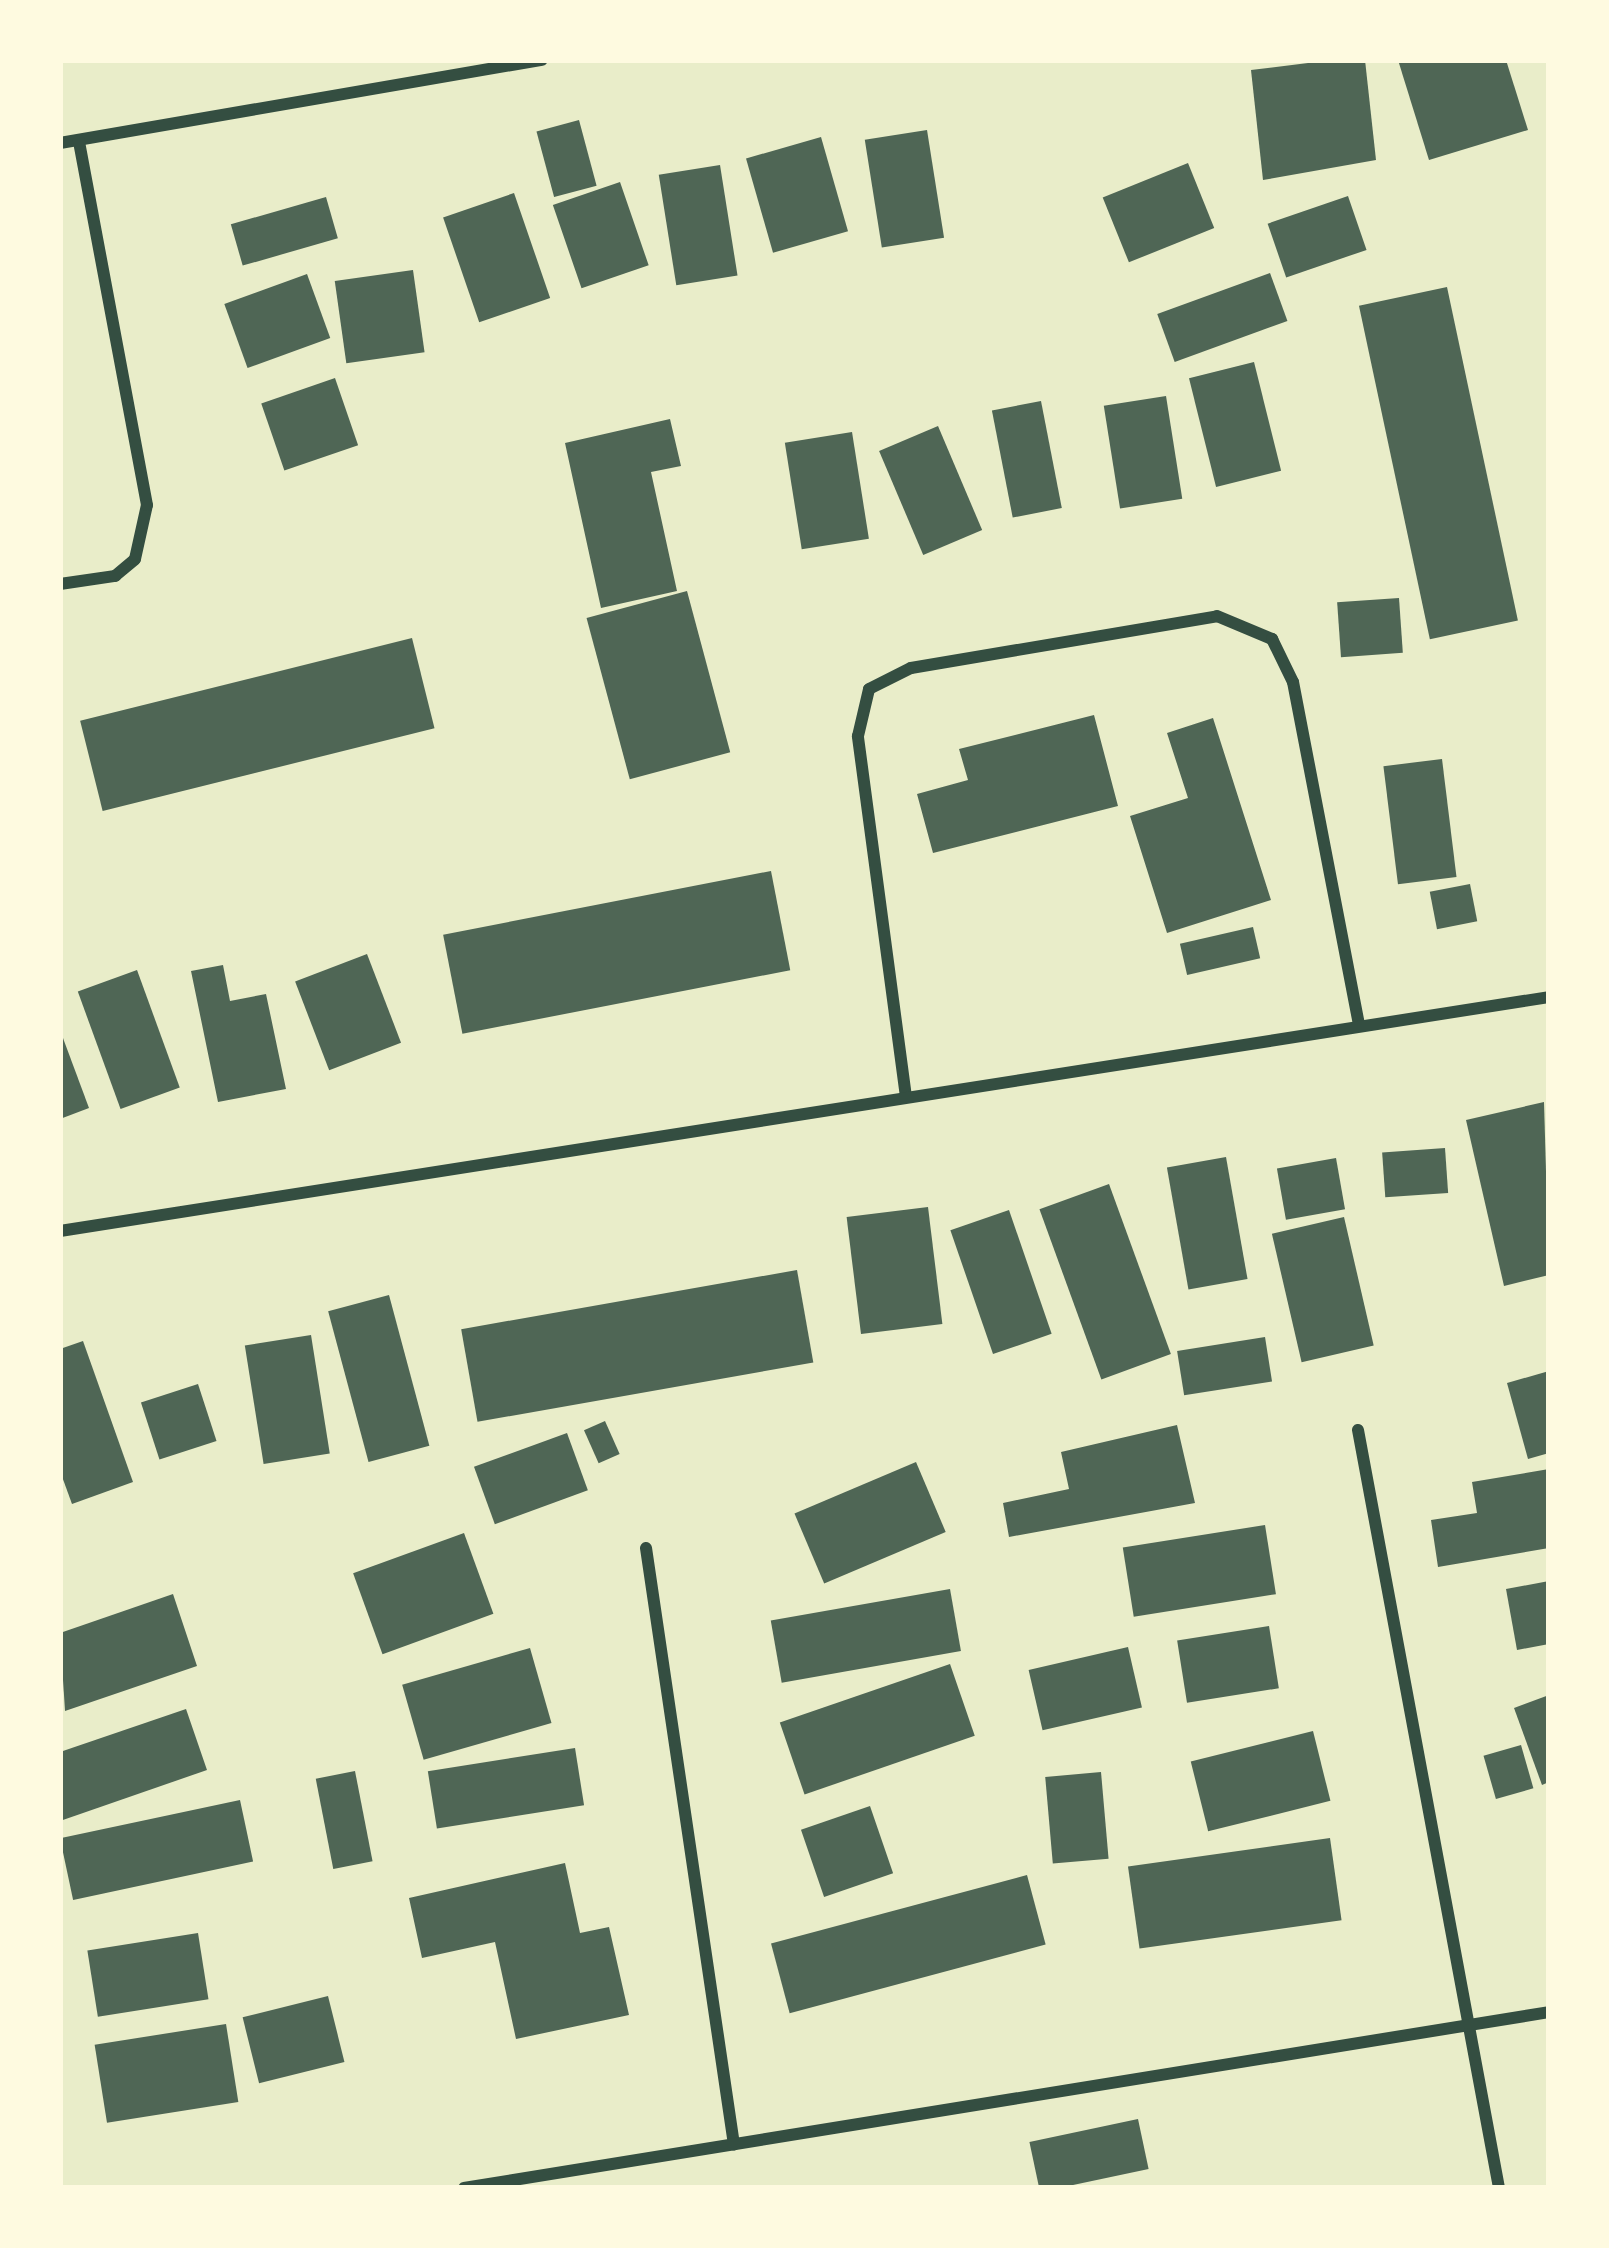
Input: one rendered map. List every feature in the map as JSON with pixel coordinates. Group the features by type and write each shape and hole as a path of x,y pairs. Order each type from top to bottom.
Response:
{"street":[{"path":"60,142 542,60"},
{"path":"60,584 115,577 135,559 147,505 79,140"},
{"path":"906,1096 858,736 869,689 911,668 1217,616 1272,638 1293,682 1359,1025"},
{"path":"60,1231 1549,997"},
{"path":"1358,1430 1473,2025 1498,2188"},
{"path":"646,1547 734,2146"},
{"path":"464,2188 1549,2012"}],"building":[{"path":"1365,60 1376,160 1263,180 1251,70"},
{"path":"1398,60 1506,60 1528,130 1429,160"},
{"path":"579,120 597,186 554,197 536,131"},
{"path":"927,130 944,238 882,248 865,140"},
{"path":"821,137 848,231 773,253 746,158"},
{"path":"1188,163 1214,228 1129,262 1103,197"},
{"path":"720,165 738,276 676,285 659,175"},
{"path":"620,182 649,265 582,288 553,205"},
{"path":"514,193 550,298 479,322 443,217"},
{"path":"1348,196 1367,250 1286,278 1268,224"},
{"path":"326,197 338,238 243,266 231,224"},
{"path":"413,270 425,352 346,363 335,281"},
{"path":"1270,273 1287,321 1175,362 1157,314"},
{"path":"307,274 330,338 248,368 224,304"},
{"path":"1447,287 1518,621 1430,639 1359,306"},
{"path":"1254,362 1281,471 1216,487 1189,378"},
{"path":"335,378 358,445 284,471 261,403"},
{"path":"1166,396 1182,499 1120,509 1104,406"},
{"path":"1041,401 1062,508 1013,518 992,411"},
{"path":"670,419 681,466 651,472 677,591 601,608 565,443"},
{"path":"938,426 982,530 923,555 879,451"},
{"path":"852,432 869,539 802,549 785,443"},
{"path":"687,591 730,752 630,779 587,618"},
{"path":"1399,598 1403,653 1341,657 1337,602"},
{"path":"412,638 434,728 103,811 80,721"},
{"path":"1094,715 1118,806 933,853 917,794 968,780 959,749"},
{"path":"1213,718 1271,900 1167,933 1130,816 1188,798 1167,733"},
{"path":"1442,759 1457,877 1398,884 1383,766"},
{"path":"771,871 790,970 462,1034 443,935"},
{"path":"1470,884 1477,921 1437,929 1430,892"},
{"path":"1253,927 1260,958 1187,975 1180,944"},
{"path":"367,954 401,1043 329,1070 295,982"},
{"path":"223,965 230,1001 266,994 286,1089 218,1102 191,971"},
{"path":"137,970 180,1087 121,1109 78,992"},
{"path":"60,1030 89,1108 60,1119"},
{"path":"1544,1102 1549,1275 1504,1286 1466,1120"},
{"path":"1445,1148 1448,1193 1385,1197 1382,1152"},
{"path":"1226,1157 1248,1279 1188,1290 1167,1167"},
{"path":"1336,1158 1345,1209 1286,1220 1277,1168"},
{"path":"1109,1184 1171,1354 1101,1379 1039,1209"},
{"path":"928,1207 942,1324 861,1334 847,1217"},
{"path":"1009,1210 1052,1334 993,1354 950,1230"},
{"path":"1344,1217 1374,1346 1302,1362 1272,1234"},
{"path":"797,1270 813,1363 478,1422 461,1329"},
{"path":"389,1295 429,1446 369,1462 328,1311"},
{"path":"311,1335 330,1454 264,1464 245,1345"},
{"path":"1265,1337 1272,1381 1184,1395 1177,1351"},
{"path":"83,1341 133,1482 72,1504 60,1471 60,1349"},
{"path":"1549,1371 1549,1453 1528,1459 1507,1383"},
{"path":"198,1384 217,1441 159,1460 141,1403"},
{"path":"605,1421 620,1454 599,1463 584,1430"},
{"path":"1177,1425 1195,1503 1009,1537 1003,1503 1069,1489 1061,1452"},
{"path":"567,1433 588,1490 495,1524 474,1467"},
{"path":"916,1462 946,1532 824,1584 794,1514"},
{"path":"1549,1469 1549,1548 1438,1567 1431,1520 1477,1513 1472,1482"},
{"path":"1265,1525 1276,1594 1134,1617 1123,1548"},
{"path":"464,1533 493,1614 383,1654 353,1573"},
{"path":"1549,1581 1549,1644 1517,1650 1506,1589"},
{"path":"950,1589 961,1651 782,1683 771,1621"},
{"path":"173,1594 197,1666 65,1711 60,1633"},
{"path":"1269,1626 1279,1688 1187,1703 1177,1641"},
{"path":"1128,1647 1142,1707 1043,1730 1029,1670"},
{"path":"530,1648 551,1723 424,1760 402,1685"},
{"path":"950,1664 975,1736 805,1794 780,1723"},
{"path":"1549,1695 1549,1782 1542,1785 1514,1708"},
{"path":"186,1709 207,1770 60,1821 60,1752"},
{"path":"1313,1731 1330,1801 1208,1831 1191,1761"},
{"path":"1521,1745 1533,1788 1496,1799 1484,1756"},
{"path":"575,1748 584,1805 437,1829 428,1771"},
{"path":"355,1771 373,1861 333,1869 316,1779"},
{"path":"1101,1772 1109,1859 1053,1864 1045,1777"},
{"path":"240,1800 253,1862 73,1900 60,1838"},
{"path":"870,1806 893,1873 824,1897 801,1830"},
{"path":"1330,1838 1342,1920 1140,1949 1128,1866"},
{"path":"565,1863 580,1933 609,1927 629,2015 516,2039 495,1942 422,1958 409,1898"},
{"path":"1027,1875 1046,1945 790,2013 771,1944"},
{"path":"198,1933 208,1999 98,2017 87,1951"},
{"path":"328,1996 344,2062 259,2083 243,2017"},
{"path":"226,2024 238,2102 107,2123 95,2045"},
{"path":"1138,2119 1149,2169 1039,2188 1029,2142"}]}
